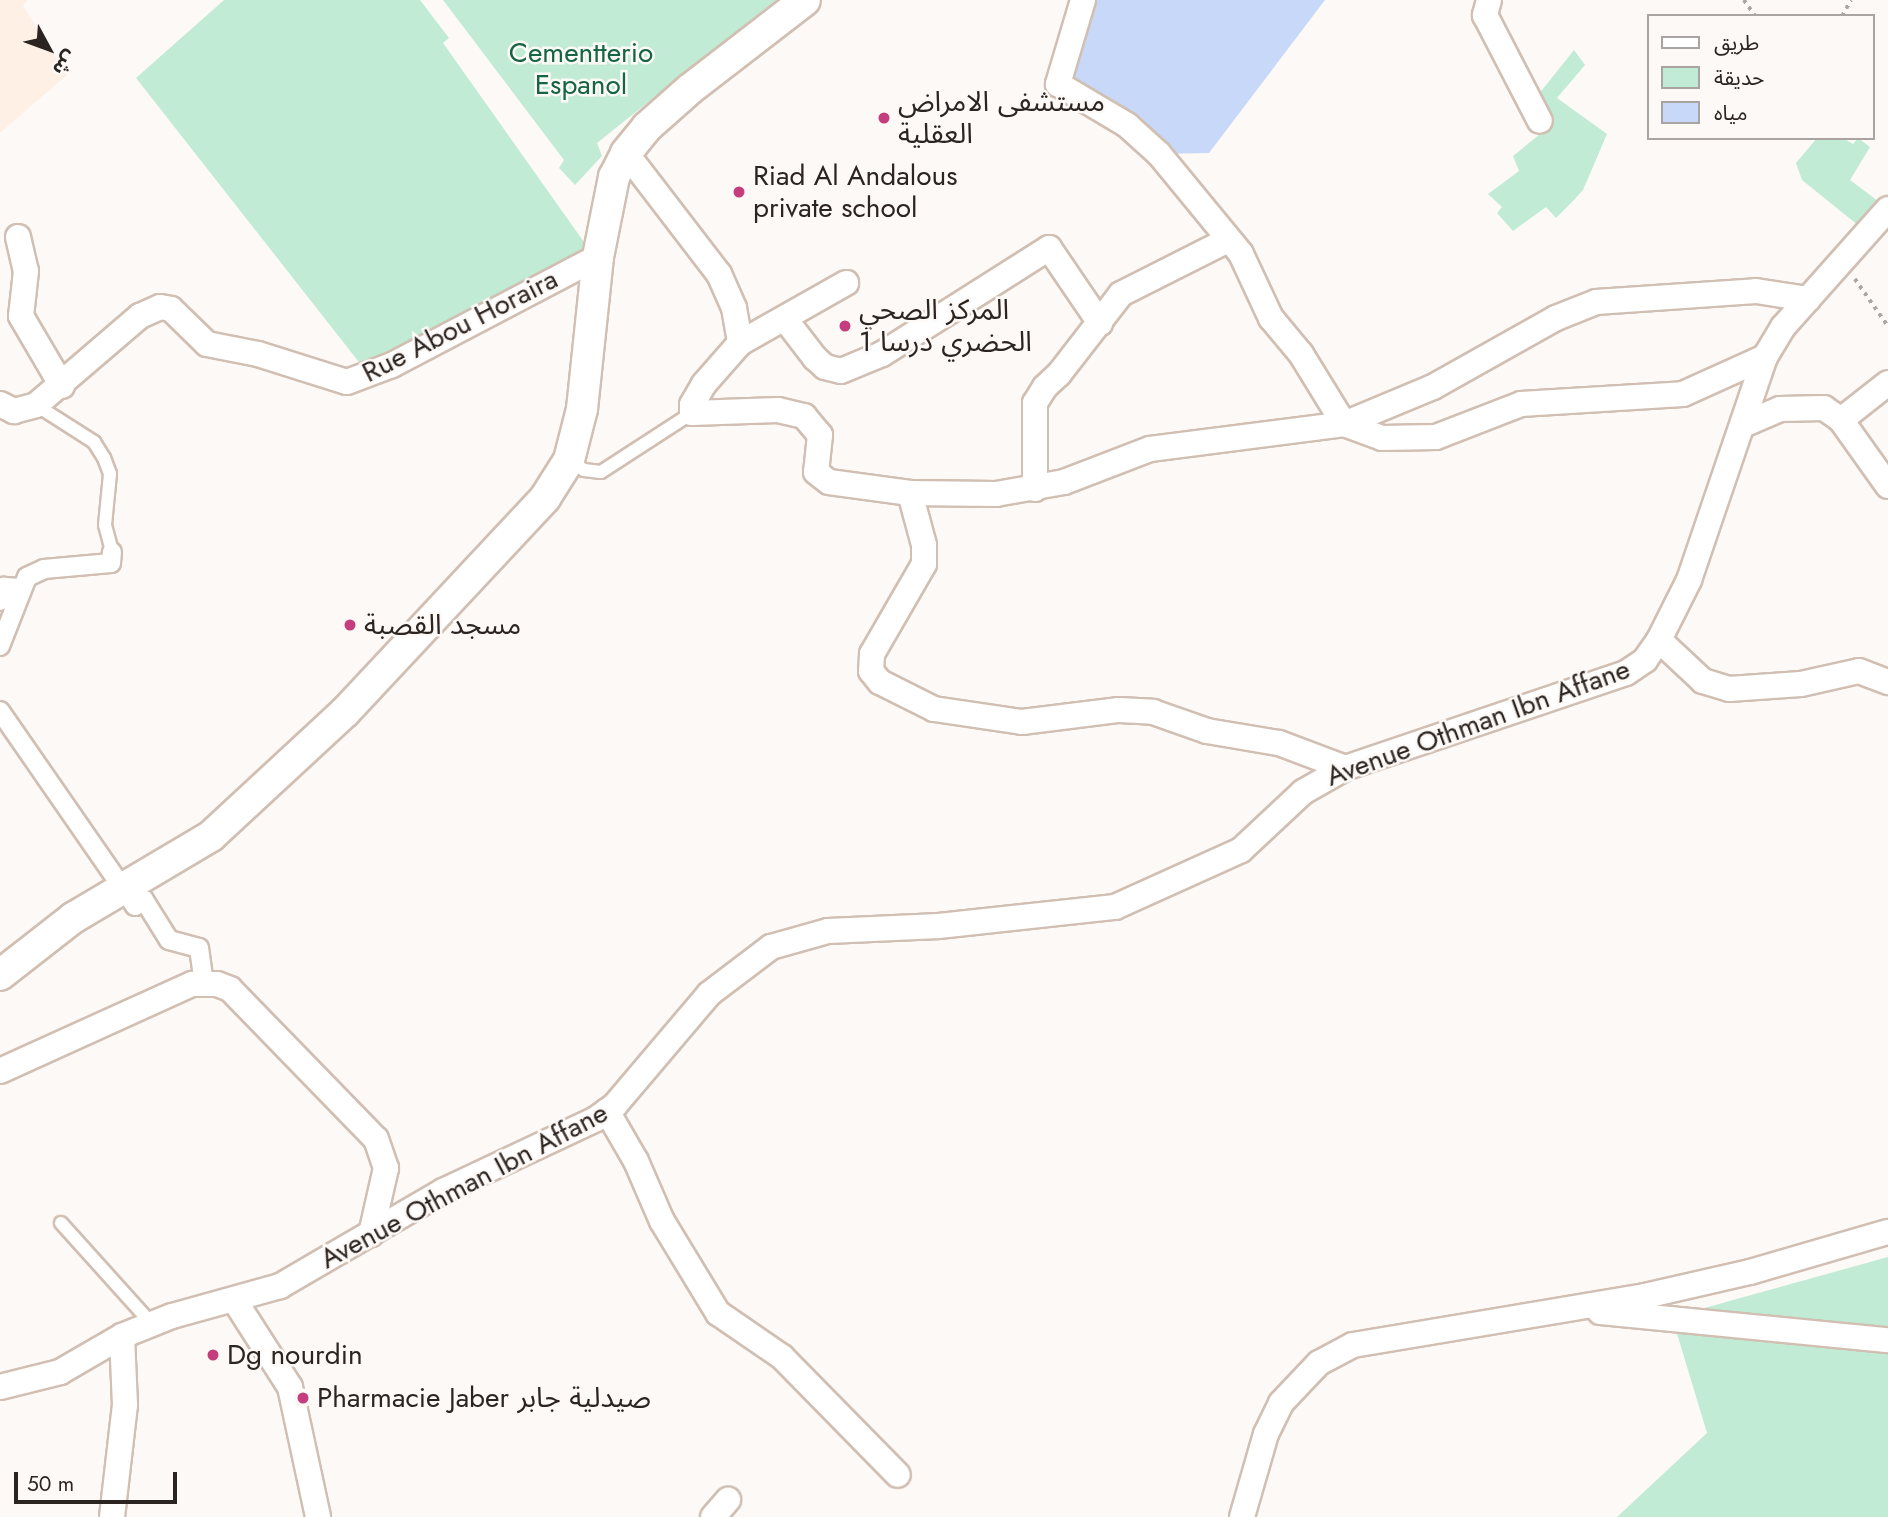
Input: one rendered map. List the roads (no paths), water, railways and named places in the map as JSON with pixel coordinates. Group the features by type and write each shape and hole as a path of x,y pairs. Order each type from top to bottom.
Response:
{"street":[{"path":"4,964 73,918 126,890 211,836 286,770 545,498 569,460 582,409 598,257 614,177 626,153 647,127 690,89 805,0"},
{"path":"1083,0 1058,84 1144,140 1228,240 1255,278 1271,318 1301,354 1344,424 1382,438 1436,437 1521,404 1683,394 1765,357"},
{"path":"1489,0 1485,15 1540,121"},
{"path":"626,153 719,274 734,308 740,343"},
{"name":"Avenue Othman Ibn Affane","path":"0,1387 60,1372 122,1336 152,1324 280,1286 496,1163 573,1132 607,1111 709,994 771,947 828,931 939,926 1115,907 1241,850 1303,792 1345,768 1606,681 1645,660 1659,640 1704,543 1765,357 1808,299 1888,209"},
{"path":"18,237 26,271 21,316 62,386"},
{"path":"1035,489 1035,403 1133,286 1228,240"},
{"path":"785,319 825,368 841,371 882,354 1049,248 1100,323"},
{"name":"Rue Abou Horaira","path":"36,405 62,386 140,316 160,307 171,309 207,344 258,354 347,382 380,371 598,257"},
{"path":"846,283 740,343 704,384 692,405 692,413 794,412 813,423 820,435 819,477 910,493 996,494 1035,489 1150,449 1344,424 1445,381 1556,318 1596,302 1756,291 1808,299"},
{"path":"1841,421 1888,383"},
{"path":"0,404 14,411 36,405"},
{"path":"1743,425 1801,406 1824,408 1841,421 1888,486"},
{"path":"910,493 924,545 924,564 872,654 871,671 880,682 933,709 1022,722 1119,710 1153,712 1207,731 1279,743 1345,768"},
{"path":"0,646 21,588 38,570 113,563 112,552"},
{"path":"0,601 4,587 21,588"},
{"path":"1659,640 1693,674 1721,687 1801,684 1859,671 1888,682"},
{"path":"0,711 135,906 144,900 170,940 197,945 204,983"},
{"path":"0,1071 144,1002 204,983 230,989 376,1139 386,1168 370,1234"},
{"path":"607,1111 636,1161 662,1222 718,1313 782,1357 898,1475"},
{"path":"1242,1517 1271,1424 1281,1403 1319,1363 1381,1337 1572,1309 1750,1272 1888,1232"},
{"path":"235,1301 290,1387 318,1517"},
{"path":"1572,1309 1888,1340"},
{"path":"112,1517 125,1405 122,1336"}],"lane":[{"path":"36,405 94,442 104,458 110,474 105,525 112,552"},
{"path":"569,460 584,470 601,472 692,413"},
{"path":"61,1223 152,1324"}],"water":[{"path":"1090,0 1325,0 1209,153 1159,154 1058,84"}],"place":[{"name":"مستشفى الامراض العقلية","path":"884,118"},
{"name":"Riad Al Andalous private school","path":"739,192"},
{"name":"المركز الصحي الحضري درسا 1","path":"845,326"},
{"name":"مسجد القصبة","path":"350,625"},
{"name":"Dg nourdin","path":"213,1355"},
{"name":"Pharmacie Jaber صيدلية جابر","path":"303,1398"}],"park label":[{"name":"Cementterio Espanol","path":"581,69"}]}
